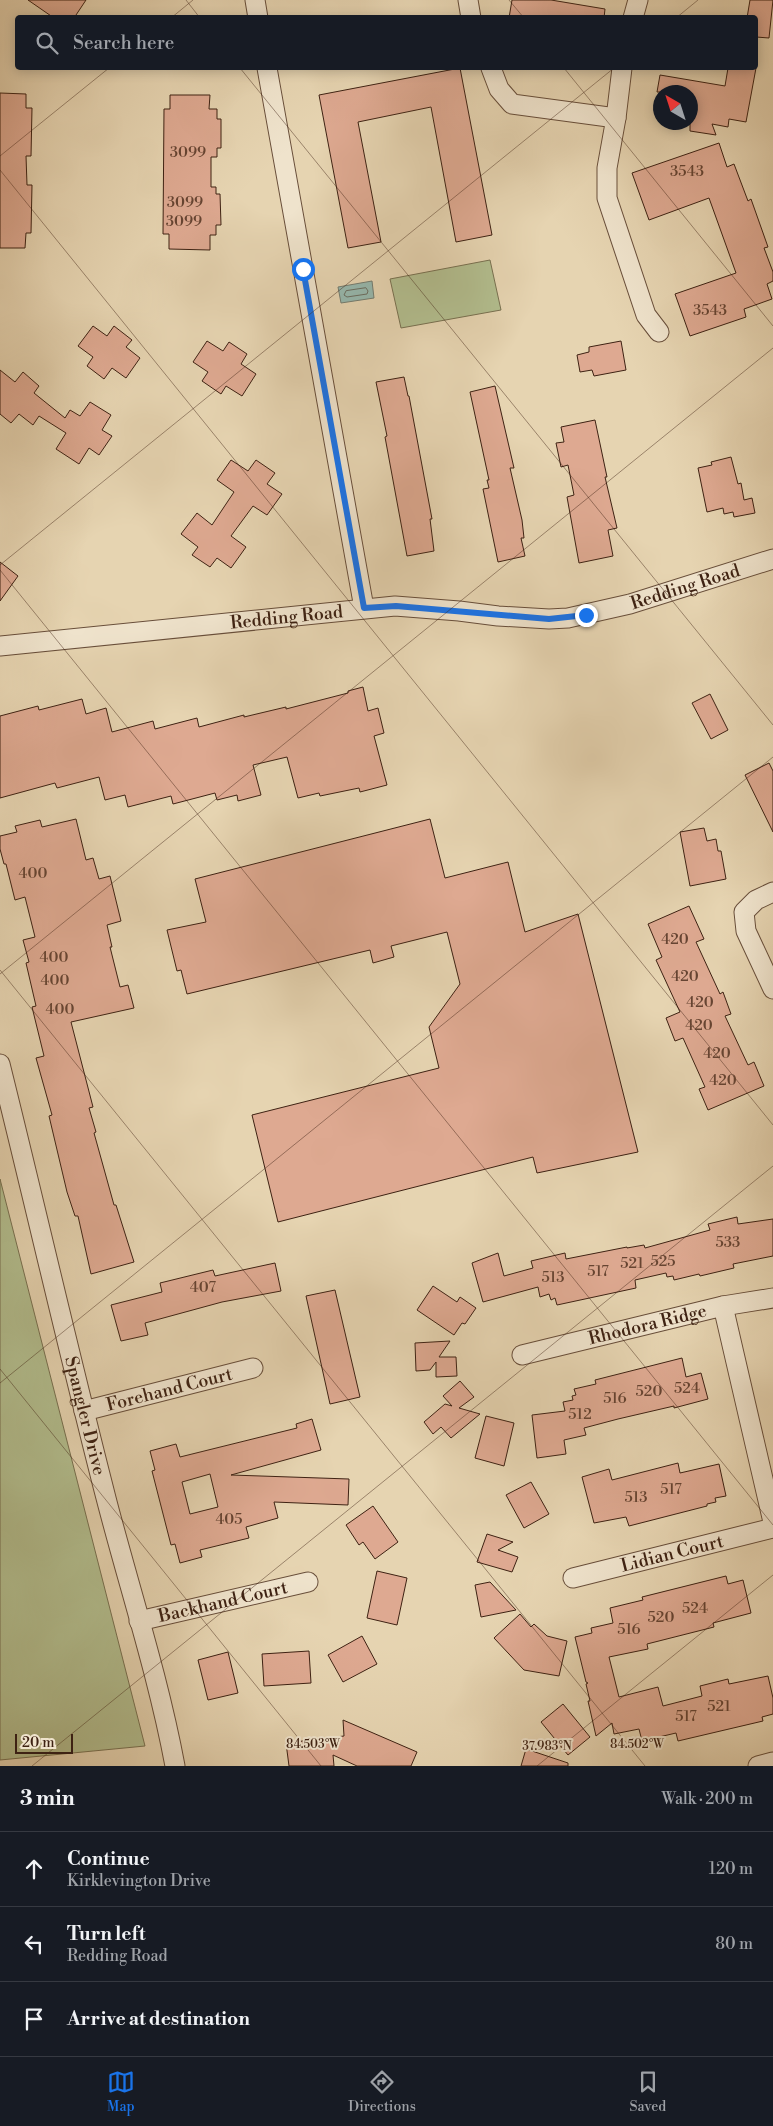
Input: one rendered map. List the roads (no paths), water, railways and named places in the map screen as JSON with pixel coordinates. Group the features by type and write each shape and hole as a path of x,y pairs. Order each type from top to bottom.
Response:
{"street":[{"path":"255,0 258,15"},
{"path":"634,15 638,0"},
{"path":"267,70 364,608"},
{"path":"493,70 499,89 512,104 616,118"},
{"path":"622,70 607,168 608,198 646,314 659,332"},
{"name":"Redding Road","path":"0,646 396,606 498,616 549,619 568,618 630,604 772,562"},
{"path":"773,892 756,900 744,912 746,931 773,990"},
{"name":"Spangler Drive","path":"0,1064 84,1411 144,1635 175,1766"},
{"name":"Rhodora Ridge","path":"522,1355 723,1306 773,1298"},
{"path":"723,1306 773,1522"},
{"name":"Forehand Court","path":"84,1411 253,1368"},
{"name":"Lidian Court","path":"573,1578 773,1528"},
{"name":"Backhand Court","path":"139,1621 308,1582"},
{"path":"758,1766 773,1762"}],"water":[{"path":"372,281 374,298 341,303 338,287"}]}
